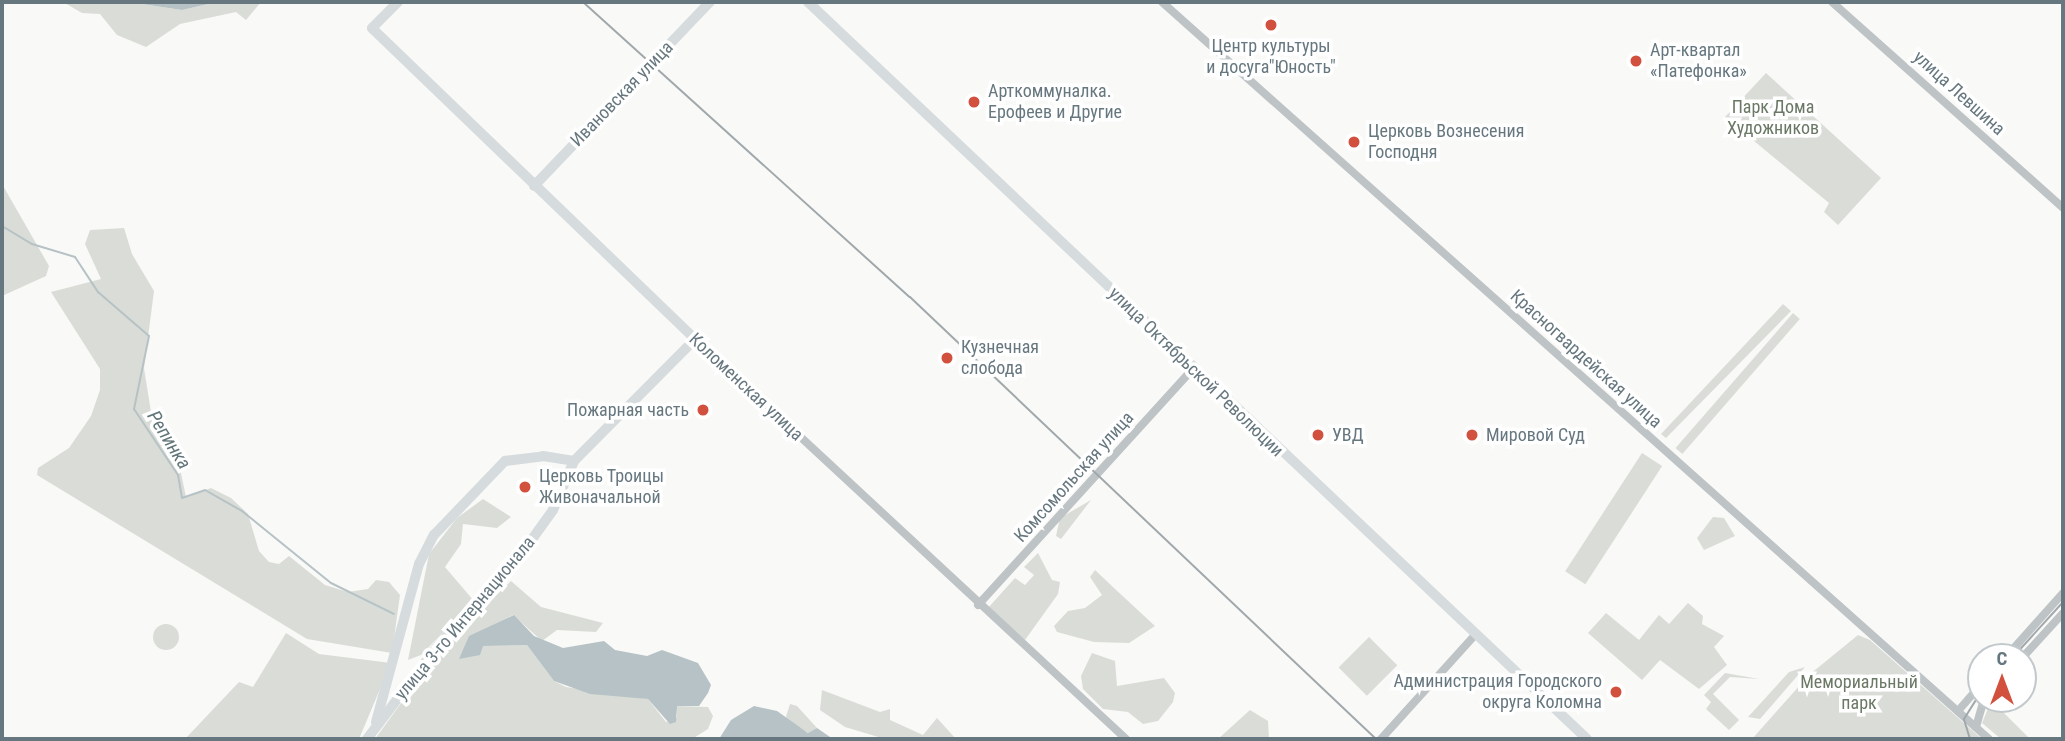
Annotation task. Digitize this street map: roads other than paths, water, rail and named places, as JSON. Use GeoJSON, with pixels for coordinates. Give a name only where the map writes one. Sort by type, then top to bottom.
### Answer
{"type":"FeatureCollection","features":[{"type":"Feature","properties":{"kind":"main road","name":"Коломенская улица"},"geometry":{"type":"LineString","coordinates":[[398,2],[372,28],[695,339]]}},
{"type":"Feature","properties":{"kind":"main road","name":"Ивановская улица"},"geometry":{"type":"LineString","coordinates":[[534,186],[710,2]]}},
{"type":"Feature","properties":{"kind":"main road","name":"улица Октябрьской Революции"},"geometry":{"type":"LineString","coordinates":[[808,2],[1587,739]]}},
{"type":"Feature","properties":{"kind":"main road","name":"улица 3-го Интернационала"},"geometry":{"type":"LineString","coordinates":[[369,736],[436,648],[525,549],[552,510],[574,461],[695,339]]}},
{"type":"Feature","properties":{"kind":"main road","name":"улица 3-го Интернационала"},"geometry":{"type":"LineString","coordinates":[[369,736],[419,564],[434,535],[505,461],[543,456],[574,461]]}},
{"type":"Feature","properties":{"kind":"street","name":"Красногвардейская улица"},"geometry":{"type":"LineString","coordinates":[[1163,2],[1989,739]]}},
{"type":"Feature","properties":{"kind":"street","name":"улица Левшина"},"geometry":{"type":"LineString","coordinates":[[1832,2],[2063,208]]}},
{"type":"Feature","properties":{"kind":"street","name":"Коломенская улица"},"geometry":{"type":"LineString","coordinates":[[695,339],[978,605],[1126,739]]}},
{"type":"Feature","properties":{"kind":"street","name":"Комсомольская улица"},"geometry":{"type":"LineString","coordinates":[[978,605],[1193,369]]}},
{"type":"Feature","properties":{"kind":"street"},"geometry":{"type":"LineString","coordinates":[[2018,643],[2063,593]]}},
{"type":"Feature","properties":{"kind":"street"},"geometry":{"type":"LineString","coordinates":[[2036,643],[2063,613]]}},
{"type":"Feature","properties":{"kind":"street"},"geometry":{"type":"LineString","coordinates":[[1381,739],[1475,635]]}},
{"type":"Feature","properties":{"kind":"street"},"geometry":{"type":"LineString","coordinates":[[1958,711],[1967,701]]}},
{"type":"Feature","properties":{"kind":"street"},"geometry":{"type":"LineString","coordinates":[[1976,727],[1980,713]]}},
{"type":"Feature","properties":{"kind":"waterway","name":"Репинка"},"geometry":{"type":"LineString","coordinates":[[2,226],[32,244],[75,257],[98,292],[149,336],[134,409],[178,475],[182,498],[205,490],[242,511],[331,583],[394,614]]}},
{"type":"Feature","properties":{"kind":"tram line"},"geometry":{"type":"LineString","coordinates":[[583,2],[910,297],[1376,739]]}},
{"type":"Feature","properties":{"kind":"tram line"},"geometry":{"type":"LineString","coordinates":[[2026,643],[2063,602]]}},
{"type":"Feature","properties":{"kind":"tram line"},"geometry":{"type":"LineString","coordinates":[[1968,713],[1964,719],[1970,739]]}},
{"type":"Feature","properties":{"kind":"place","name":"Центр культуры и досуга\"Юность\""},"geometry":{"type":"Point","coordinates":[1271,25]}},
{"type":"Feature","properties":{"kind":"place","name":"Арт-квартал «Патефонка»"},"geometry":{"type":"Point","coordinates":[1636,61]}},
{"type":"Feature","properties":{"kind":"place","name":"Арткоммуналка. Ерофеев и Другие"},"geometry":{"type":"Point","coordinates":[974,102]}},
{"type":"Feature","properties":{"kind":"place","name":"Церковь Вознесения Господня"},"geometry":{"type":"Point","coordinates":[1354,142]}},
{"type":"Feature","properties":{"kind":"place","name":"Кузнечная слобода"},"geometry":{"type":"Point","coordinates":[947,358]}},
{"type":"Feature","properties":{"kind":"place","name":"Пожарная часть"},"geometry":{"type":"Point","coordinates":[703,410]}},
{"type":"Feature","properties":{"kind":"place","name":"УВД"},"geometry":{"type":"Point","coordinates":[1318,435]}},
{"type":"Feature","properties":{"kind":"place","name":"Мировой Суд"},"geometry":{"type":"Point","coordinates":[1472,435]}},
{"type":"Feature","properties":{"kind":"place","name":"Церковь Троицы Живоначальной"},"geometry":{"type":"Point","coordinates":[525,487]}},
{"type":"Feature","properties":{"kind":"place","name":"Администрация Городского округа Коломна"},"geometry":{"type":"Point","coordinates":[1616,692]}},
{"type":"Feature","properties":{"kind":"park label","name":"Парк Дома Художников"},"geometry":{"type":"Point","coordinates":[1773,118]}},
{"type":"Feature","properties":{"kind":"park label","name":"Мемориальный парк"},"geometry":{"type":"Point","coordinates":[1859,693]}}]}
